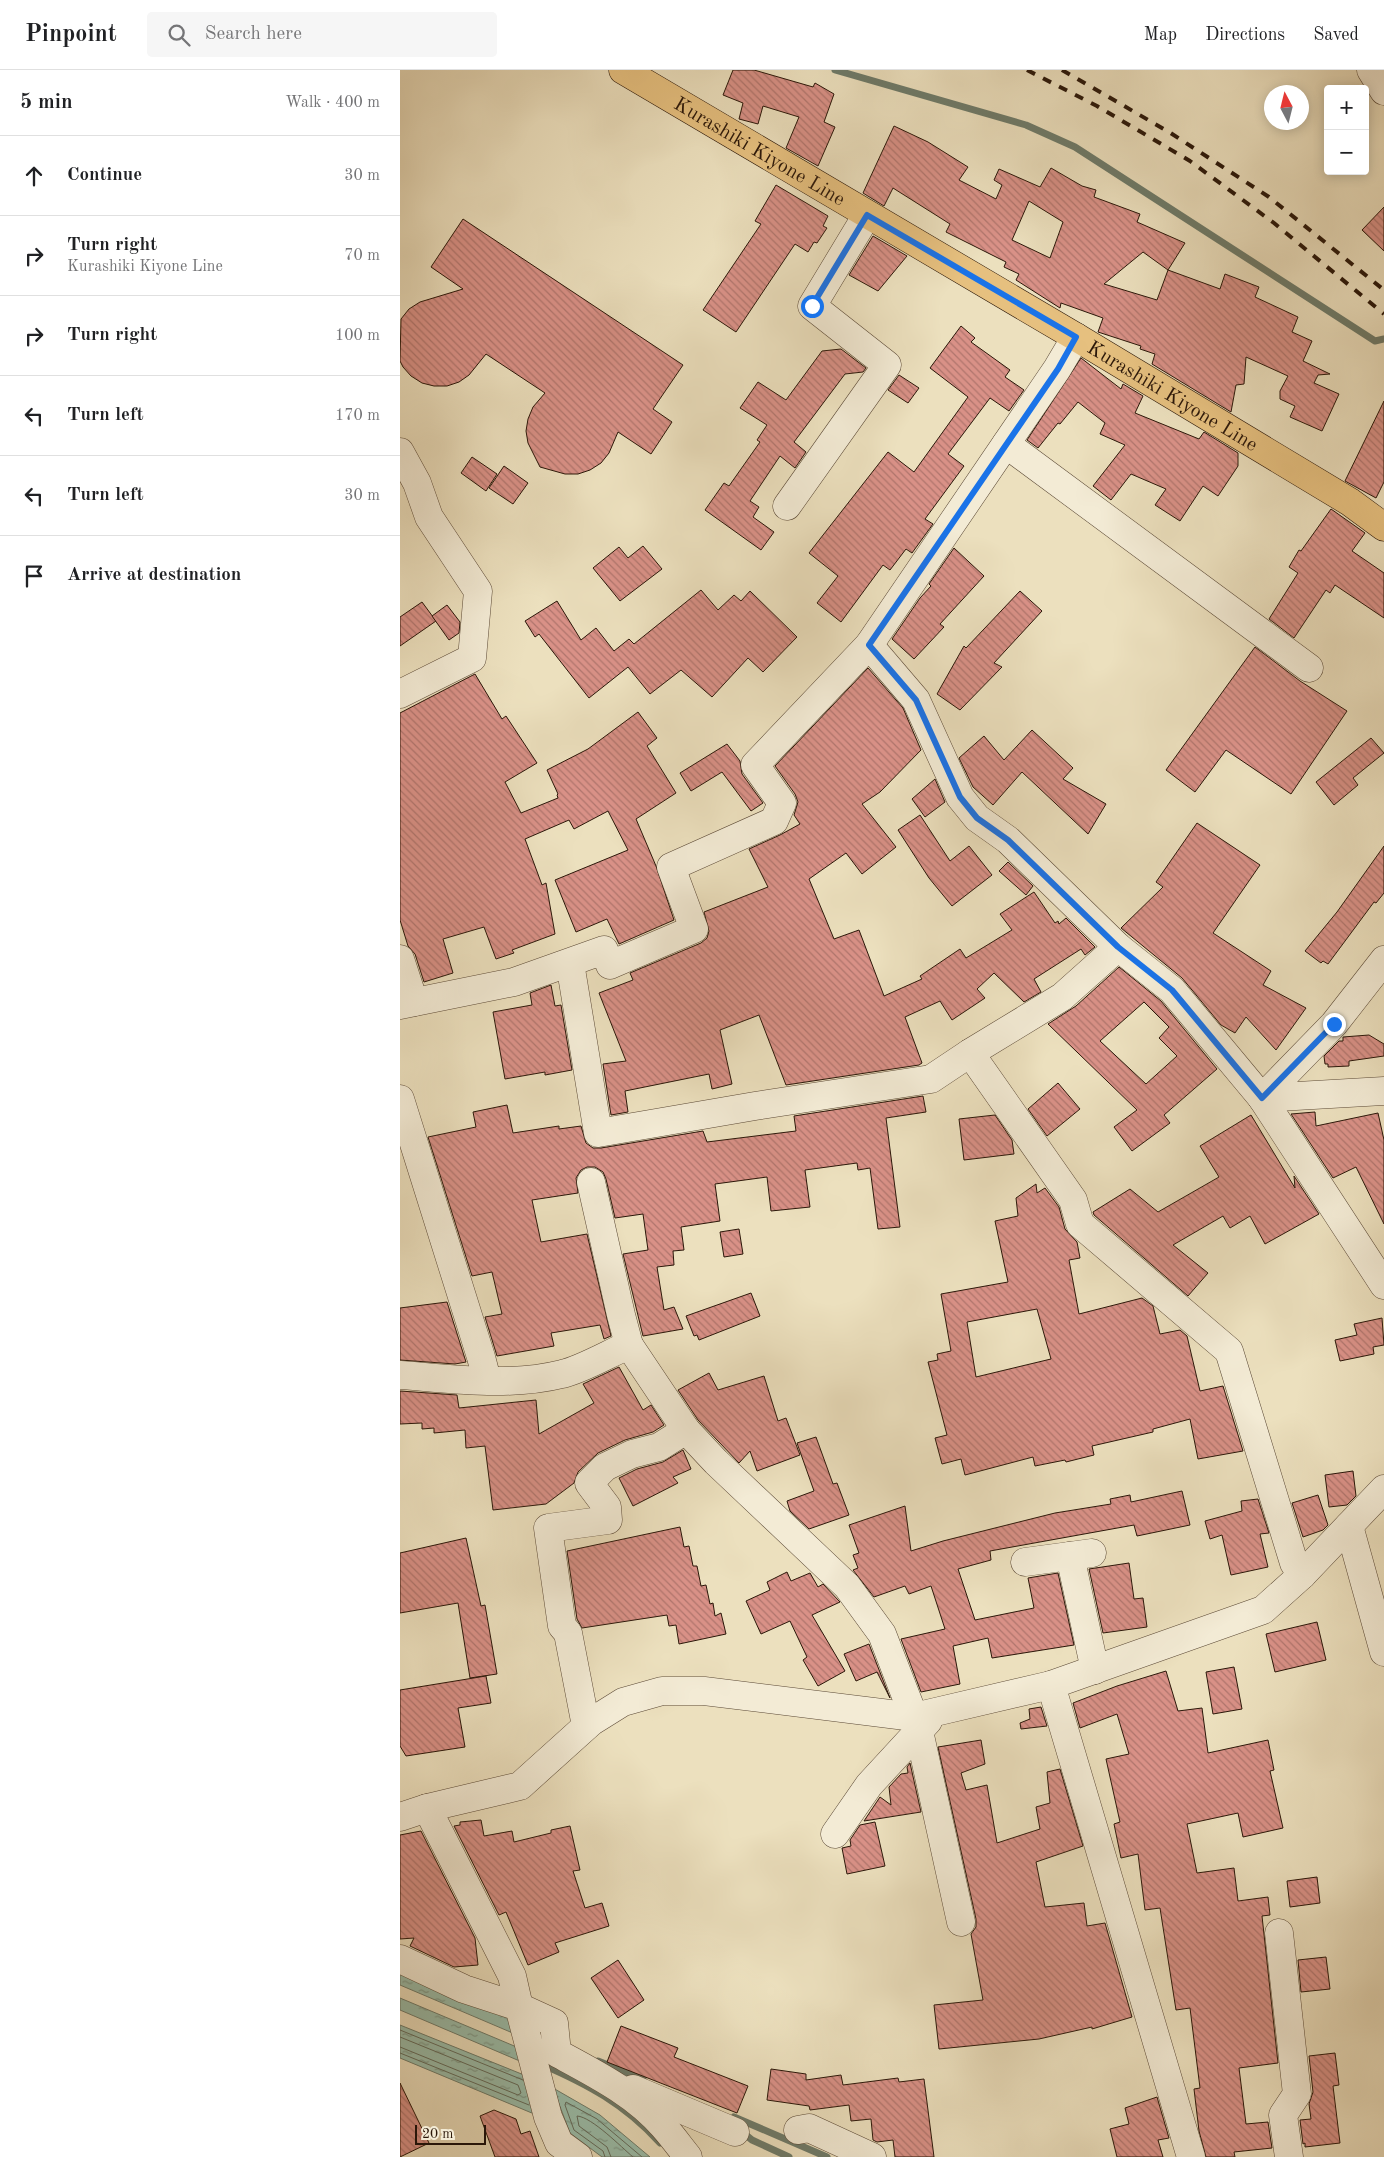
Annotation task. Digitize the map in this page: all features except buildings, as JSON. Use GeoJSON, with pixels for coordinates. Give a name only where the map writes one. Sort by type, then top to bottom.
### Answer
{"type":"FeatureCollection","features":[{"type":"Feature","properties":{"kind":"main road","name":"Kurashiki Kiyone Line"},"geometry":{"type":"LineString","coordinates":[[624,70],[1076,337],[1350,502],[1384,527]]}},
{"type":"Feature","properties":{"kind":"street"},"geometry":{"type":"LineString","coordinates":[[1371,70],[1384,91]]}},
{"type":"Feature","properties":{"kind":"street"},"geometry":{"type":"LineString","coordinates":[[787,506],[887,365],[812,306],[867,215]]}},
{"type":"Feature","properties":{"kind":"street"},"geometry":{"type":"LineString","coordinates":[[400,959],[407,1004],[514,982],[604,950],[610,966],[694,929],[671,867],[774,821],[782,803],[755,764],[869,645],[1058,369],[1076,337]]}},
{"type":"Feature","properties":{"kind":"street"},"geometry":{"type":"LineString","coordinates":[[1006,444],[1309,668]]}},
{"type":"Feature","properties":{"kind":"street"},"geometry":{"type":"LineString","coordinates":[[400,452],[417,483],[429,517],[478,591],[472,658],[400,694]]}},
{"type":"Feature","properties":{"kind":"street"},"geometry":{"type":"LineString","coordinates":[[869,645],[916,700],[960,797],[977,818],[1008,840],[1118,947],[1172,990],[1262,1098],[1384,1285]]}},
{"type":"Feature","properties":{"kind":"street"},"geometry":{"type":"LineString","coordinates":[[570,963],[598,1134],[755,1106],[932,1080],[970,1053],[1062,998],[1118,947]]}},
{"type":"Feature","properties":{"kind":"street"},"geometry":{"type":"LineString","coordinates":[[1262,1098],[1334,1024],[1384,960]]}},
{"type":"Feature","properties":{"kind":"street"},"geometry":{"type":"LineString","coordinates":[[970,1053],[1073,1200],[1080,1224],[1229,1351],[1294,1563],[1302,1575]]}},
{"type":"Feature","properties":{"kind":"street"},"geometry":{"type":"LineString","coordinates":[[1262,1098],[1384,1091]]}},
{"type":"Feature","properties":{"kind":"street"},"geometry":{"type":"LineString","coordinates":[[400,1099],[404,1131],[481,1357],[487,1380]]}},
{"type":"Feature","properties":{"kind":"street"},"geometry":{"type":"LineString","coordinates":[[591,1182],[629,1345],[686,1430],[716,1462],[847,1586],[882,1634],[923,1720],[961,1922]]}},
{"type":"Feature","properties":{"kind":"street"},"geometry":{"type":"LineString","coordinates":[[400,1376],[487,1380],[522,1379],[563,1374],[629,1345]]}},
{"type":"Feature","properties":{"kind":"street"},"geometry":{"type":"LineString","coordinates":[[586,1726],[568,1634],[562,1626],[548,1528],[608,1520],[607,1507],[589,1483],[605,1467],[632,1454],[659,1447],[686,1430]]}},
{"type":"Feature","properties":{"kind":"street"},"geometry":{"type":"LineString","coordinates":[[400,1817],[427,1808],[520,1786],[586,1726],[624,1702],[662,1692],[704,1691],[923,1720],[1051,1685],[1263,1610],[1302,1575],[1384,1489]]}},
{"type":"Feature","properties":{"kind":"street"},"geometry":{"type":"LineString","coordinates":[[1349,1526],[1384,1652]]}},
{"type":"Feature","properties":{"kind":"street"},"geometry":{"type":"LineString","coordinates":[[1025,1562],[1081,1555],[1095,1670]]}},
{"type":"Feature","properties":{"kind":"street"},"geometry":{"type":"LineString","coordinates":[[1051,1685],[1191,2157]]}},
{"type":"Feature","properties":{"kind":"street"},"geometry":{"type":"LineString","coordinates":[[836,1834],[869,1784],[923,1720]]}},
{"type":"Feature","properties":{"kind":"street"},"geometry":{"type":"LineString","coordinates":[[427,1808],[512,1976],[548,2117],[559,2143],[578,2157]]}},
{"type":"Feature","properties":{"kind":"street"},"geometry":{"type":"LineString","coordinates":[[1279,1933],[1298,2094],[1283,2115],[1289,2157]]}},
{"type":"Feature","properties":{"kind":"street"},"geometry":{"type":"LineString","coordinates":[[400,1959],[520,2013],[554,2023],[557,2053],[588,2069],[734,2132]]}},
{"type":"Feature","properties":{"kind":"street"},"geometry":{"type":"LineString","coordinates":[[588,2069],[634,2099],[663,2126],[688,2157]]}},
{"type":"Feature","properties":{"kind":"street"},"geometry":{"type":"LineString","coordinates":[[798,2130],[810,2128],[872,2157]]}},
{"type":"Feature","properties":{"kind":"water"},"geometry":{"type":"Polygon","coordinates":[[[400,1972],[511,2018],[515,2034],[400,1985],[400,1972]]]}},
{"type":"Feature","properties":{"kind":"water"},"geometry":{"type":"Polygon","coordinates":[[[400,1998],[519,2048],[522,2062],[400,2010],[400,1998]]]}},
{"type":"Feature","properties":{"kind":"water"},"geometry":{"type":"Polygon","coordinates":[[[400,2025],[529,2077],[539,2116],[400,2058],[400,2025]]]}},
{"type":"Feature","properties":{"kind":"water"},"geometry":{"type":"Polygon","coordinates":[[[553,2088],[600,2115],[650,2157],[602,2157],[570,2133],[553,2088]]]}},
{"type":"Feature","properties":{"kind":"waterway"},"geometry":{"type":"LineString","coordinates":[[835,70],[1026,125],[1075,147],[1375,341],[1384,339]]}},
{"type":"Feature","properties":{"kind":"waterway"},"geometry":{"type":"LineString","coordinates":[[598,2061],[643,2079]]}},
{"type":"Feature","properties":{"kind":"waterway"},"geometry":{"type":"LineString","coordinates":[[541,2064],[605,2096],[633,2117],[660,2143]]}},
{"type":"Feature","properties":{"kind":"waterway"},"geometry":{"type":"LineString","coordinates":[[734,2117],[827,2157]]}},
{"type":"Feature","properties":{"kind":"waterway"},"geometry":{"type":"LineString","coordinates":[[741,2131],[752,2140],[789,2157]]}},
{"type":"Feature","properties":{"kind":"railway"},"geometry":{"type":"LineString","coordinates":[[1027,70],[1097,106],[1190,161],[1274,223],[1384,314]]}},
{"type":"Feature","properties":{"kind":"railway"},"geometry":{"type":"LineString","coordinates":[[1062,70],[1169,132],[1269,197],[1384,290]]}},
{"type":"Feature","properties":{"kind":"route"},"geometry":{"type":"LineString","coordinates":[[812,306],[867,215],[1076,337],[1058,369],[869,645],[916,700],[960,797],[977,818],[1008,840],[1118,947],[1172,990],[1262,1098],[1334,1024]]}}]}
